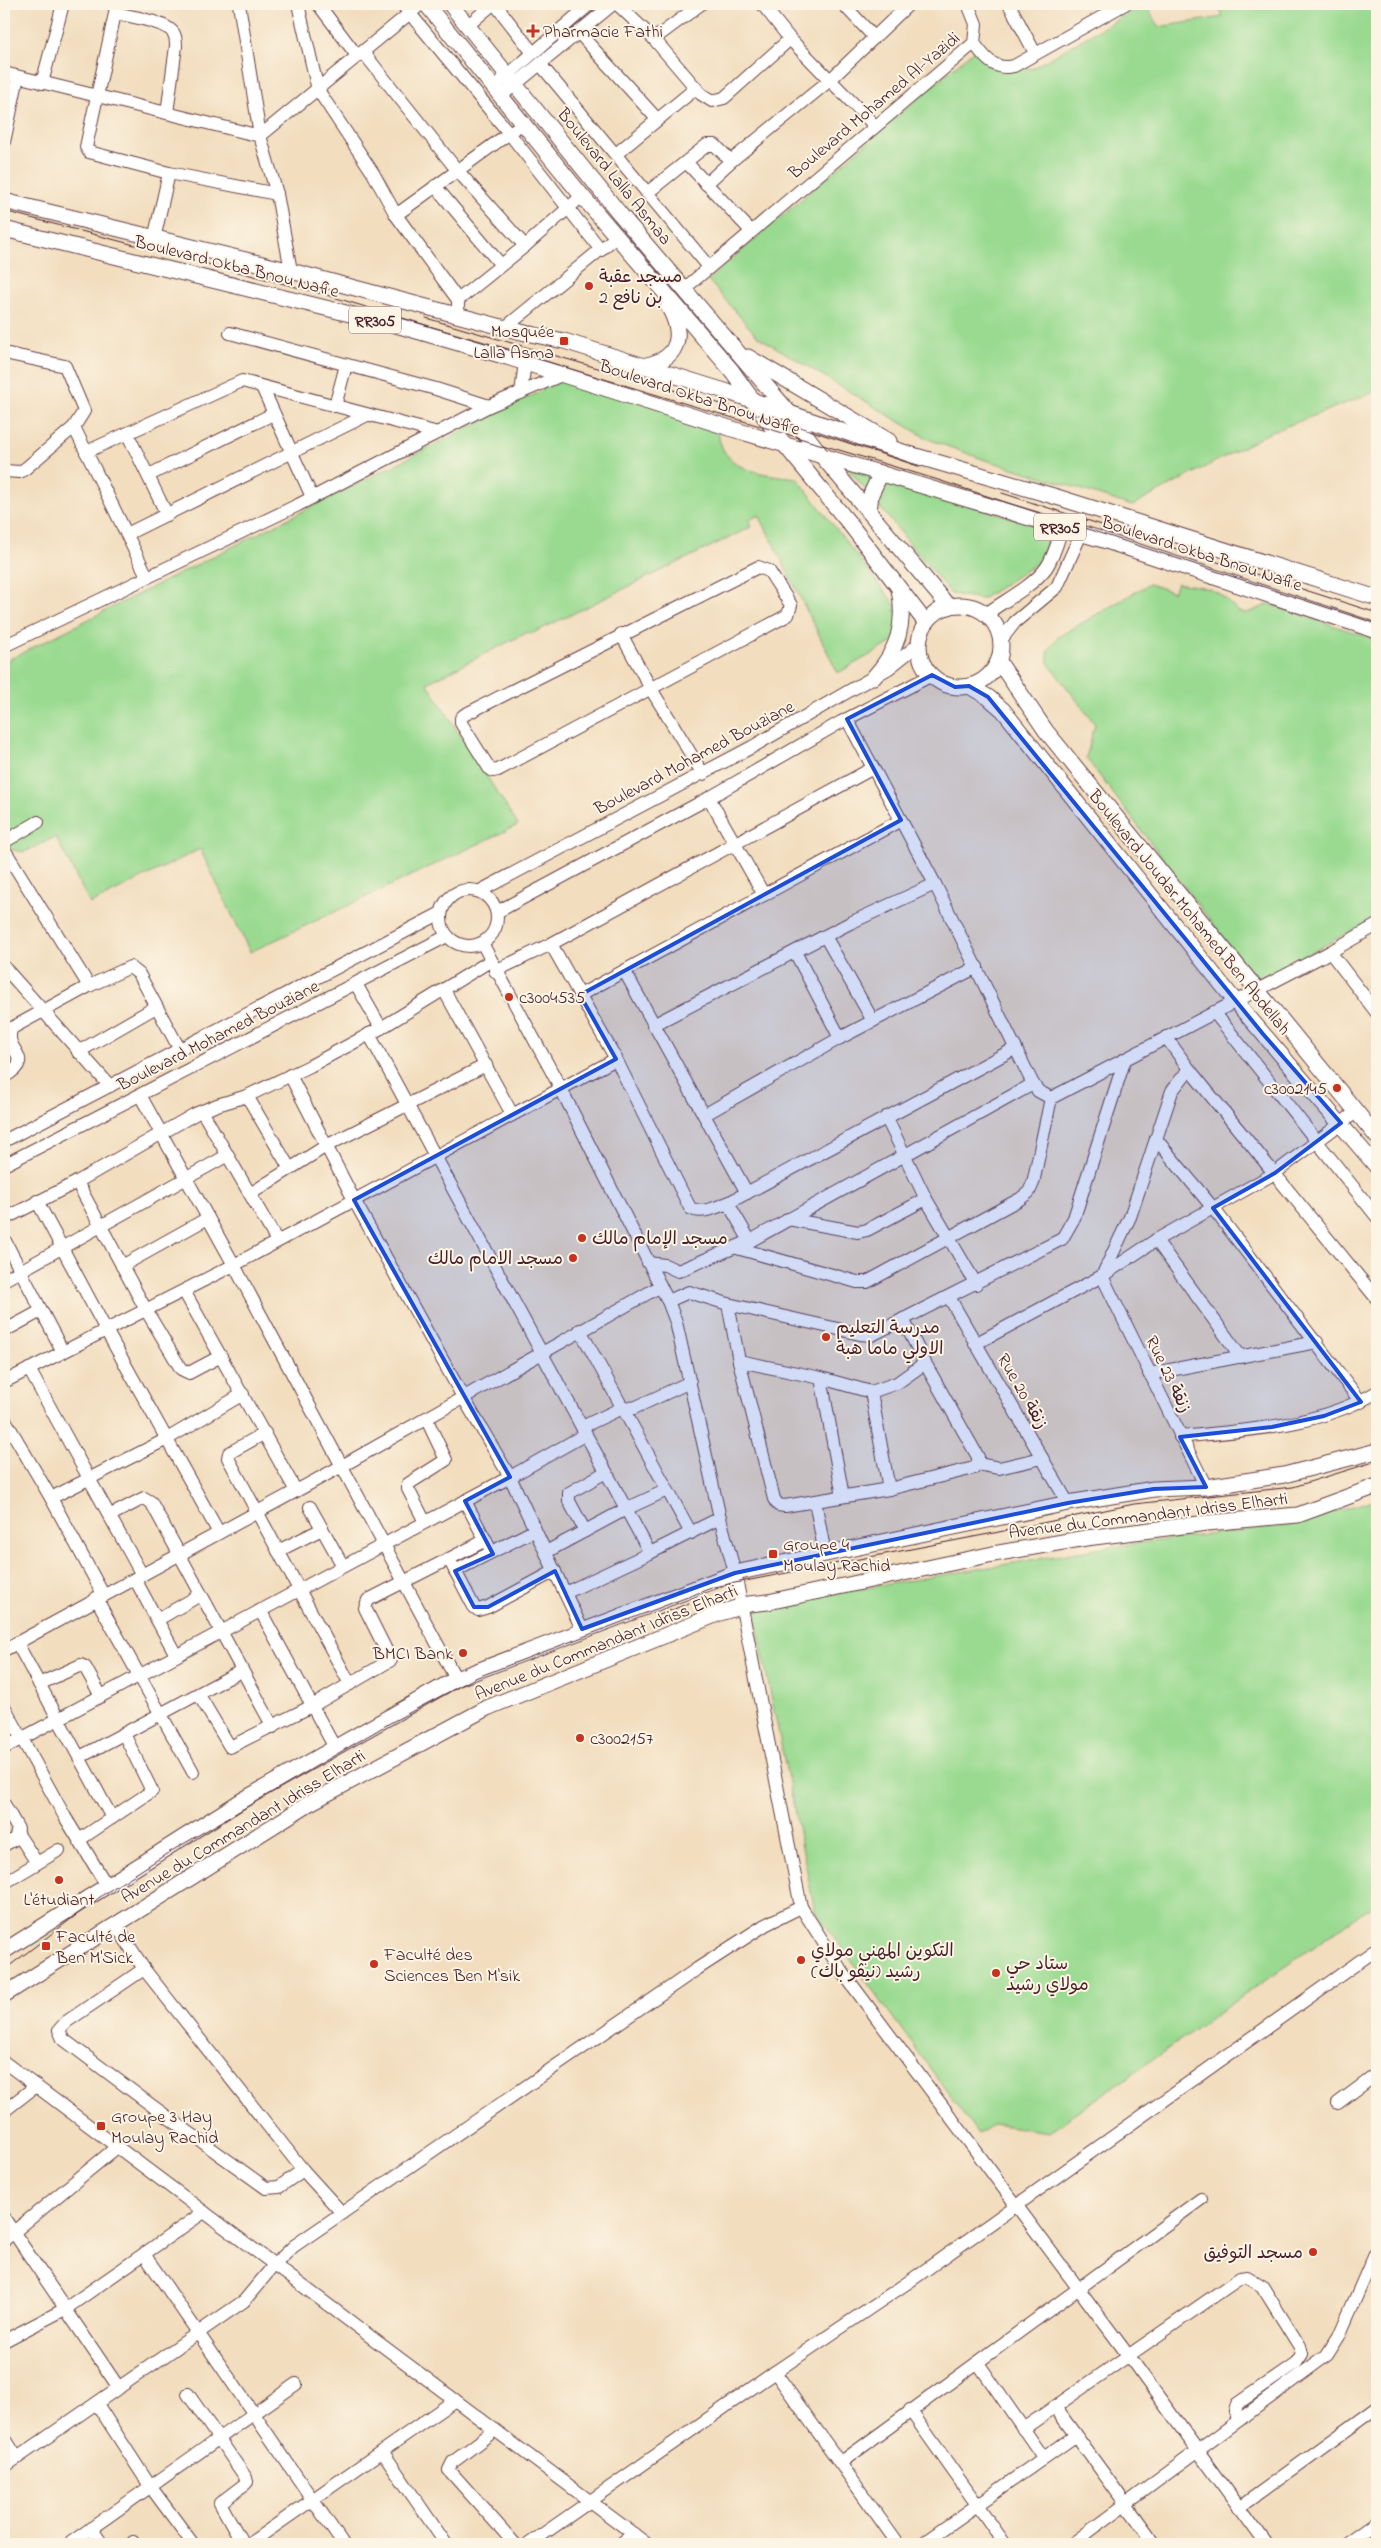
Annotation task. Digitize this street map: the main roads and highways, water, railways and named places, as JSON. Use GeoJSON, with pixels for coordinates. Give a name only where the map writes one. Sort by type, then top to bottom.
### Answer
{"type":"FeatureCollection","features":[{"type":"Feature","properties":{"kind":"main road","name":"Boulevard Lalla Asmaa"},"geometry":{"type":"LineString","coordinates":[[426,4],[582,196],[755,402]]}},
{"type":"Feature","properties":{"kind":"main road","name":"Boulevard Lalla Asmaa"},"geometry":{"type":"LineString","coordinates":[[450,4],[595,184],[792,416]]}},
{"type":"Feature","properties":{"kind":"main road","name":"Boulevard Okba Bnou Nafie"},"geometry":{"type":"LineString","coordinates":[[4,201],[291,271],[458,316],[564,341],[909,454],[1060,498],[1188,540],[1377,598]]}},
{"type":"Feature","properties":{"kind":"main road","name":"Boulevard Okba Bnou Nafie"},"geometry":{"type":"LineString","coordinates":[[4,229],[403,327],[525,362],[784,444],[1062,528],[1377,631]]}},
{"type":"Feature","properties":{"kind":"main road"},"geometry":{"type":"LineString","coordinates":[[640,366],[655,364],[662,360],[669,355],[677,341],[678,325],[662,291]]}},
{"type":"Feature","properties":{"kind":"main road"},"geometry":{"type":"LineString","coordinates":[[735,350],[909,454]]}},
{"type":"Feature","properties":{"kind":"main road"},"geometry":{"type":"LineString","coordinates":[[755,402],[784,444],[926,623]]}},
{"type":"Feature","properties":{"kind":"main road"},"geometry":{"type":"LineString","coordinates":[[792,416],[821,455],[949,606]]}},
{"type":"Feature","properties":{"kind":"main road"},"geometry":{"type":"LineString","coordinates":[[869,512],[871,494],[881,473]]}},
{"type":"Feature","properties":{"kind":"main road"},"geometry":{"type":"LineString","coordinates":[[874,677],[887,662],[896,644],[902,625],[902,605],[898,586]]}},
{"type":"Feature","properties":{"kind":"main road"},"geometry":{"type":"LineString","coordinates":[[949,606],[972,607],[986,614],[998,629],[1001,640],[998,662],[987,677],[970,686],[955,687],[941,682],[932,675],[924,664],[919,644],[926,623],[936,613],[949,606]]}},
{"type":"Feature","properties":{"kind":"main road","name":"Boulevard Joudar Mohamed Ben Abdellah"},"geometry":{"type":"LineString","coordinates":[[998,662],[1046,731],[1377,1137]]}},
{"type":"Feature","properties":{"kind":"main road","name":"Boulevard Joudar Mohamed Ben Abdellah"},"geometry":{"type":"LineString","coordinates":[[970,686],[988,696],[1003,710],[1235,1001],[1341,1122],[1377,1167]]}},
{"type":"Feature","properties":{"kind":"main road","name":"Avenue du Commandant Idriss Elharti"},"geometry":{"type":"LineString","coordinates":[[4,1951],[241,1801],[456,1679],[582,1629],[735,1573],[1068,1503],[1154,1489],[1206,1487],[1284,1475],[1377,1451]]}},
{"type":"Feature","properties":{"kind":"main road","name":"Avenue du Commandant Idriss Elharti"},"geometry":{"type":"LineString","coordinates":[[4,1995],[308,1804],[487,1708],[740,1607],[993,1554],[1077,1540],[1207,1522],[1298,1514],[1377,1486]]}},
{"type":"Feature","properties":{"kind":"tram line"},"geometry":{"type":"LineString","coordinates":[[4,211],[323,294],[935,479],[1377,624]]}},
{"type":"Feature","properties":{"kind":"tram line"},"geometry":{"type":"LineString","coordinates":[[426,318],[800,427],[921,467]]}},
{"type":"Feature","properties":{"kind":"tram line"},"geometry":{"type":"LineString","coordinates":[[1002,493],[1377,613]]}},
{"type":"Feature","properties":{"kind":"tram line"},"geometry":{"type":"LineString","coordinates":[[4,1970],[104,1894],[168,1853],[390,1723],[475,1678],[714,1587],[1134,1504],[1293,1487],[1377,1461]]}},
{"type":"Feature","properties":{"kind":"tram line"},"geometry":{"type":"LineString","coordinates":[[811,1575],[875,1562]]}},
{"type":"Feature","properties":{"kind":"tram line"},"geometry":{"type":"LineString","coordinates":[[657,1616],[689,1603]]}},
{"type":"Feature","properties":{"kind":"place","name":"Pharmacie Fathi"},"geometry":{"type":"Point","coordinates":[533,31]}},
{"type":"Feature","properties":{"kind":"place","name":"مسجد عقبة بن نافع 2"},"geometry":{"type":"Point","coordinates":[589,286]}},
{"type":"Feature","properties":{"kind":"place","name":"Mosquée Lalla Asma"},"geometry":{"type":"Point","coordinates":[564,341]}},
{"type":"Feature","properties":{"kind":"place","name":"c3004535"},"geometry":{"type":"Point","coordinates":[509,997]}},
{"type":"Feature","properties":{"kind":"place","name":"c3002145"},"geometry":{"type":"Point","coordinates":[1337,1088]}},
{"type":"Feature","properties":{"kind":"place","name":"مسجد الإمام مالك"},"geometry":{"type":"Point","coordinates":[582,1238]}},
{"type":"Feature","properties":{"kind":"place","name":"مسجد الامام مالك"},"geometry":{"type":"Point","coordinates":[573,1258]}},
{"type":"Feature","properties":{"kind":"place","name":"مدرسة التعليم الاولي ماما هبة"},"geometry":{"type":"Point","coordinates":[826,1337]}},
{"type":"Feature","properties":{"kind":"place","name":"Groupe 4 Moulay Rachid"},"geometry":{"type":"Point","coordinates":[773,1554]}},
{"type":"Feature","properties":{"kind":"place","name":"BMCI Bank"},"geometry":{"type":"Point","coordinates":[463,1653]}},
{"type":"Feature","properties":{"kind":"place","name":"c3002157"},"geometry":{"type":"Point","coordinates":[580,1738]}},
{"type":"Feature","properties":{"kind":"place","name":"L'étudiant"},"geometry":{"type":"Point","coordinates":[59,1880]}},
{"type":"Feature","properties":{"kind":"place","name":"Faculté de Ben M'Sick"},"geometry":{"type":"Point","coordinates":[46,1946]}},
{"type":"Feature","properties":{"kind":"place","name":"التكوين المهني مولاي رشيد (نيڤو باك)"},"geometry":{"type":"Point","coordinates":[801,1960]}},
{"type":"Feature","properties":{"kind":"place","name":"Faculté des Sciences Ben M'sik"},"geometry":{"type":"Point","coordinates":[374,1964]}},
{"type":"Feature","properties":{"kind":"place","name":"ستاد حي مولاي رشيد"},"geometry":{"type":"Point","coordinates":[996,1973]}},
{"type":"Feature","properties":{"kind":"place","name":"Groupe 3 Hay Moulay Rachid"},"geometry":{"type":"Point","coordinates":[101,2126]}},
{"type":"Feature","properties":{"kind":"place","name":"مسجد التوفيق"},"geometry":{"type":"Point","coordinates":[1313,2252]}}]}
